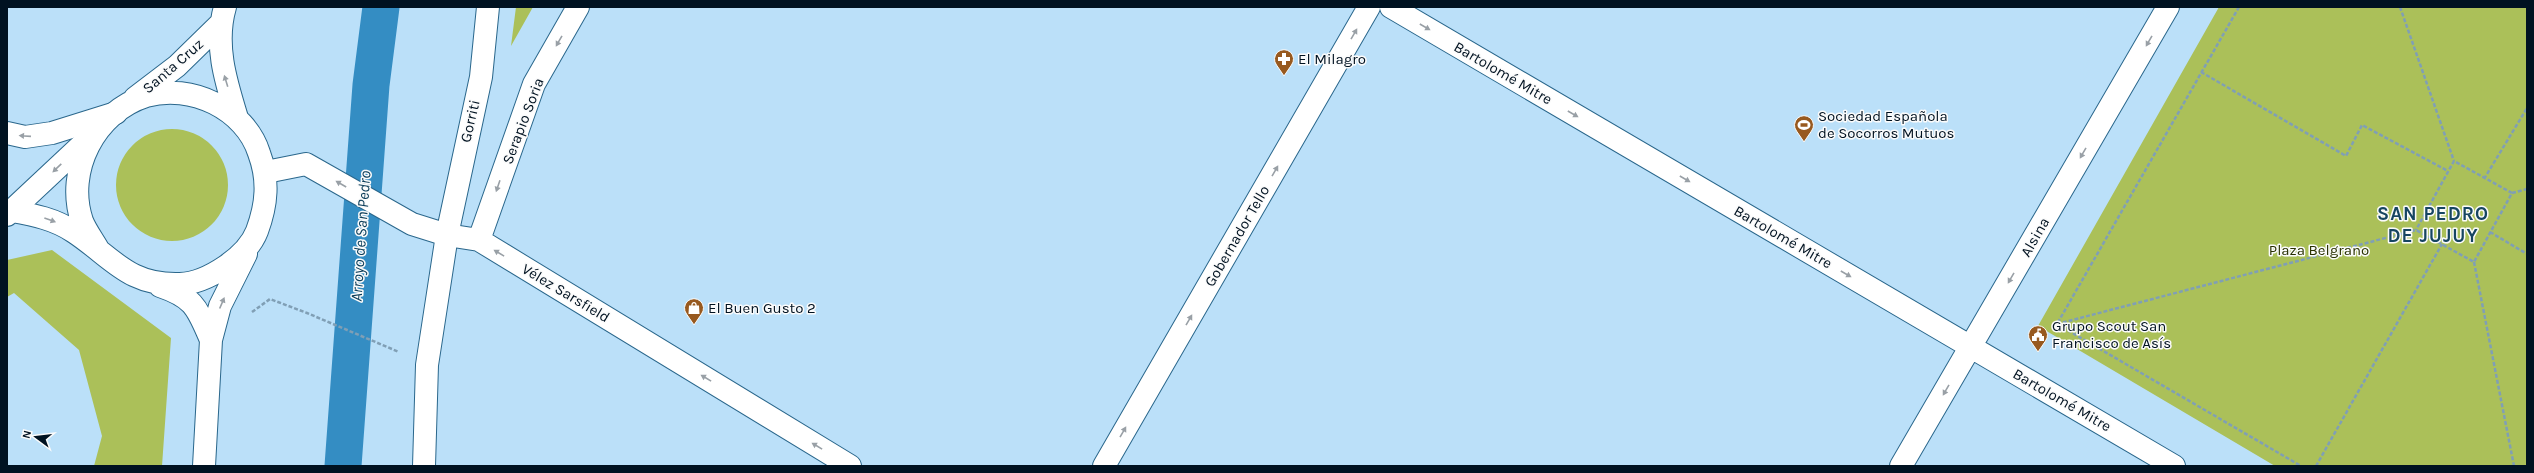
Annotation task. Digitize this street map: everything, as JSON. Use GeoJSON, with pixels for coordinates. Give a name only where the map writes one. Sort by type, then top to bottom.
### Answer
{"type":"FeatureCollection","features":[{"type":"Feature","properties":{"kind":"street","name":"Gorriti"},"geometry":{"type":"LineString","coordinates":[[424,466],[427,365],[447,235],[481,77],[488,7]]}},
{"type":"Feature","properties":{"kind":"street","name":"Serapio Soria"},"geometry":{"type":"LineString","coordinates":[[479,240],[534,84],[578,7]]}},
{"type":"Feature","properties":{"kind":"street","name":"Gobernador Tello"},"geometry":{"type":"LineString","coordinates":[[1104,466],[1370,7]]}},
{"type":"Feature","properties":{"kind":"street","name":"Bartolomé Mitre"},"geometry":{"type":"LineString","coordinates":[[1391,7],[2174,466]]}},
{"type":"Feature","properties":{"kind":"street","name":"Alsina"},"geometry":{"type":"LineString","coordinates":[[1901,466],[2168,7]]}},
{"type":"Feature","properties":{"kind":"street","name":"Santa Cruz"},"geometry":{"type":"LineString","coordinates":[[120,110],[177,66],[222,15]]}},
{"type":"Feature","properties":{"kind":"street","name":"Santa Cruz"},"geometry":{"type":"LineString","coordinates":[[222,15],[223,71],[237,118]]}},
{"type":"Feature","properties":{"kind":"street"},"geometry":{"type":"LineString","coordinates":[[7,133],[26,137],[52,133],[120,110],[147,96],[179,93],[210,100],[237,118],[256,142],[266,172],[266,204],[256,233],[220,306],[211,340],[204,466]]}},
{"type":"Feature","properties":{"kind":"street"},"geometry":{"type":"LineString","coordinates":[[9,212],[120,110]]}},
{"type":"Feature","properties":{"kind":"street"},"geometry":{"type":"LineString","coordinates":[[96,132],[81,159],[77,191],[82,222],[98,249]]}},
{"type":"Feature","properties":{"kind":"street","name":"Vélez Sarsfield"},"geometry":{"type":"LineString","coordinates":[[266,172],[306,164],[412,224],[447,235],[479,240],[850,466]]}},
{"type":"Feature","properties":{"kind":"street"},"geometry":{"type":"LineString","coordinates":[[9,212],[54,221],[98,249],[121,270],[182,294],[195,305],[211,340]]}},
{"type":"Feature","properties":{"kind":"street"},"geometry":{"type":"LineString","coordinates":[[150,282],[181,284],[211,276],[237,258],[256,233]]}},
{"type":"Feature","properties":{"kind":"path"},"geometry":{"type":"LineString","coordinates":[[2057,324],[2239,7]]}},
{"type":"Feature","properties":{"kind":"path"},"geometry":{"type":"LineString","coordinates":[[2400,7],[2454,160],[2484,179],[2512,193],[2527,189]]}},
{"type":"Feature","properties":{"kind":"path"},"geometry":{"type":"LineString","coordinates":[[2201,72],[2346,156],[2362,125],[2448,171]]}},
{"type":"Feature","properties":{"kind":"path"},"geometry":{"type":"LineString","coordinates":[[2484,179],[2527,108]]}},
{"type":"Feature","properties":{"kind":"path"},"geometry":{"type":"LineString","coordinates":[[2416,230],[2454,160]]}},
{"type":"Feature","properties":{"kind":"path"},"geometry":{"type":"LineString","coordinates":[[2512,193],[2474,262],[2514,466]]}},
{"type":"Feature","properties":{"kind":"path"},"geometry":{"type":"LineString","coordinates":[[2057,324],[2416,230],[2474,262]]}},
{"type":"Feature","properties":{"kind":"path"},"geometry":{"type":"LineString","coordinates":[[2490,232],[2527,254]]}},
{"type":"Feature","properties":{"kind":"path"},"geometry":{"type":"LineString","coordinates":[[2316,466],[2442,244]]}},
{"type":"Feature","properties":{"kind":"path"},"geometry":{"type":"LineString","coordinates":[[250,313],[270,299],[307,313],[404,355]]}},
{"type":"Feature","properties":{"kind":"path"},"geometry":{"type":"LineString","coordinates":[[2057,324],[2301,466]]}},
{"type":"Feature","properties":{"kind":"green space"},"geometry":{"type":"Polygon","coordinates":[[[516,7],[533,7],[511,46],[516,7]]]}},
{"type":"Feature","properties":{"kind":"green space","name":"Plaza Belgrano"},"geometry":{"type":"Polygon","coordinates":[[[2219,7],[2527,7],[2527,466],[2275,466],[2038,326],[2219,7]]]}},
{"type":"Feature","properties":{"kind":"green space"},"geometry":{"type":"Polygon","coordinates":[[[172,129],[193,133],[212,145],[224,164],[228,185],[224,206],[212,225],[193,237],[172,241],[151,237],[132,225],[120,206],[116,185],[120,164],[132,145],[151,133],[172,129]]]}},
{"type":"Feature","properties":{"kind":"green space"},"geometry":{"type":"Polygon","coordinates":[[[52,250],[171,338],[162,466],[94,466],[102,436],[79,350],[14,293],[7,297],[7,260],[52,250]]]}},
{"type":"Feature","properties":{"kind":"waterway","name":"Arroyo de San Pedro"},"geometry":{"type":"LineString","coordinates":[[343,466],[371,85],[381,7]]}},
{"type":"Feature","properties":{"kind":"place","name":"El Milagro"},"geometry":{"type":"Point","coordinates":[1284,76]}},
{"type":"Feature","properties":{"kind":"place","name":"Sociedad Española de Socorros Mutuos"},"geometry":{"type":"Point","coordinates":[1804,142]}},
{"type":"Feature","properties":{"kind":"place","name":"El Buen Gusto 2"},"geometry":{"type":"Point","coordinates":[694,325]}},
{"type":"Feature","properties":{"kind":"place","name":"Grupo Scout San Francisco de Asís"},"geometry":{"type":"Point","coordinates":[2038,352]}},
{"type":"Feature","properties":{"kind":"district","name":"SAN PEDRO DE JUJUY"},"geometry":{"type":"Point","coordinates":[2433,224]}}]}
